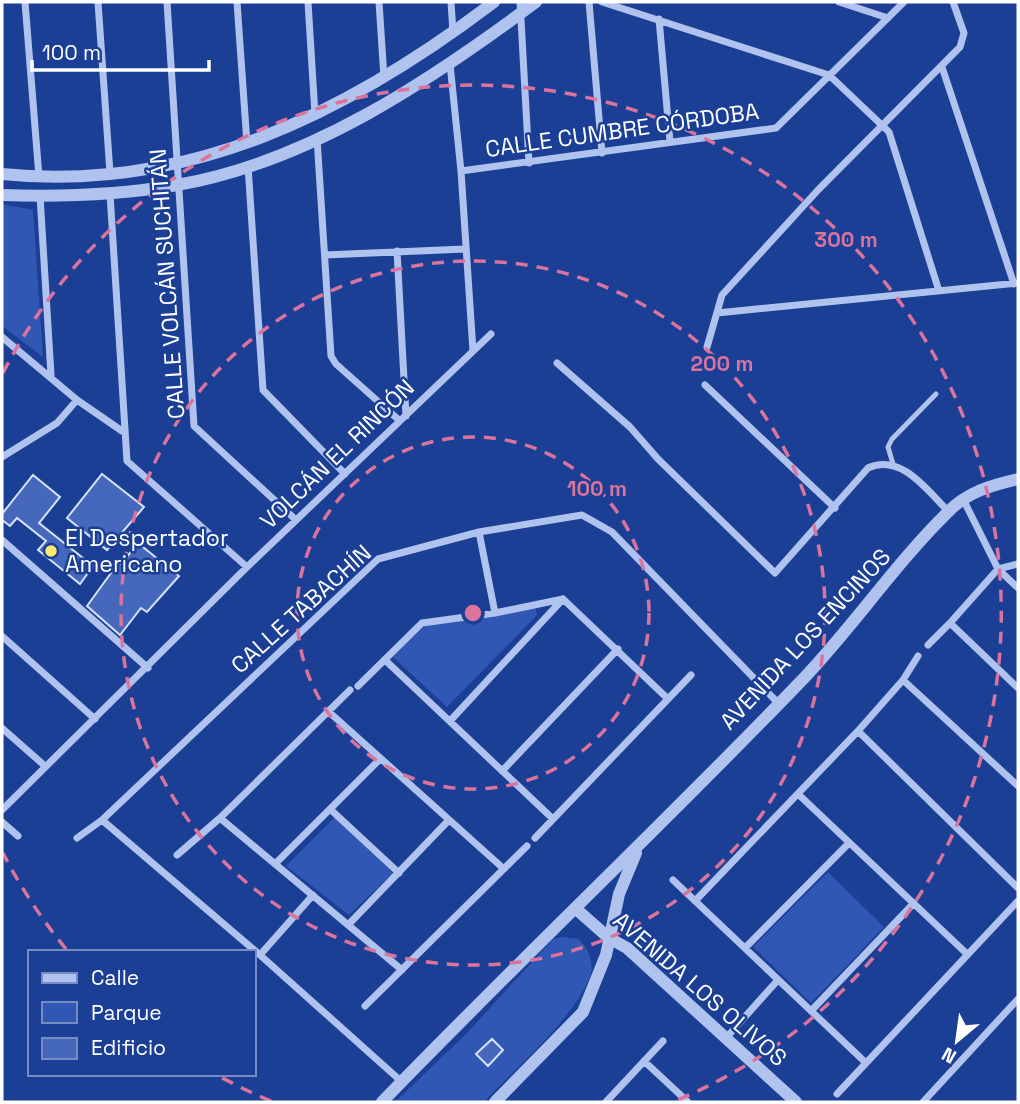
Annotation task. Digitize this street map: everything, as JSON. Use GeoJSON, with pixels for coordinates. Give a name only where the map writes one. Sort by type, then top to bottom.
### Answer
{"type":"FeatureCollection","features":[{"type":"Feature","properties":{"kind":"street"},"geometry":{"type":"LineString","coordinates":[[25,2],[39,178]]}},
{"type":"Feature","properties":{"kind":"street"},"geometry":{"type":"LineString","coordinates":[[97,2],[110,174]]}},
{"type":"Feature","properties":{"kind":"street","name":"CALLE VOLCÁN SUCHITÁN"},"geometry":{"type":"LineString","coordinates":[[167,2],[194,426],[296,520]]}},
{"type":"Feature","properties":{"kind":"street"},"geometry":{"type":"LineString","coordinates":[[237,2],[247,144]]}},
{"type":"Feature","properties":{"kind":"street"},"geometry":{"type":"LineString","coordinates":[[308,2],[315,116]]}},
{"type":"Feature","properties":{"kind":"street"},"geometry":{"type":"LineString","coordinates":[[379,2],[384,78]]}},
{"type":"Feature","properties":{"kind":"street"},"geometry":{"type":"LineString","coordinates":[[451,2],[453,33]]}},
{"type":"Feature","properties":{"kind":"street"},"geometry":{"type":"LineString","coordinates":[[2,174],[39,178],[110,174],[178,165],[247,144],[315,116],[384,78],[495,2]]}},
{"type":"Feature","properties":{"kind":"street"},"geometry":{"type":"LineString","coordinates":[[2,195],[40,197],[110,194],[179,185],[248,166],[317,138],[450,64],[520,8],[536,2]]}},
{"type":"Feature","properties":{"kind":"street"},"geometry":{"type":"LineString","coordinates":[[589,2],[601,153]]}},
{"type":"Feature","properties":{"kind":"street"},"geometry":{"type":"LineString","coordinates":[[602,2],[829,75],[889,132],[939,291]]}},
{"type":"Feature","properties":{"kind":"street"},"geometry":{"type":"LineString","coordinates":[[839,2],[888,18]]}},
{"type":"Feature","properties":{"kind":"street","name":"CALLE CUMBRE CÓRDOBA"},"geometry":{"type":"LineString","coordinates":[[461,171],[776,128],[904,2]]}},
{"type":"Feature","properties":{"kind":"street"},"geometry":{"type":"LineString","coordinates":[[707,347],[722,295],[818,190],[942,67],[964,41],[953,2]]}},
{"type":"Feature","properties":{"kind":"street"},"geometry":{"type":"LineString","coordinates":[[520,8],[529,163]]}},
{"type":"Feature","properties":{"kind":"street"},"geometry":{"type":"LineString","coordinates":[[659,19],[670,142]]}},
{"type":"Feature","properties":{"kind":"street"},"geometry":{"type":"LineString","coordinates":[[450,64],[461,171],[473,351]]}},
{"type":"Feature","properties":{"kind":"street"},"geometry":{"type":"LineString","coordinates":[[717,313],[1016,284],[942,67]]}},
{"type":"Feature","properties":{"kind":"street"},"geometry":{"type":"LineString","coordinates":[[317,138],[331,356],[336,364],[403,418]]}},
{"type":"Feature","properties":{"kind":"street"},"geometry":{"type":"LineString","coordinates":[[248,166],[263,390],[345,474]]}},
{"type":"Feature","properties":{"kind":"street"},"geometry":{"type":"LineString","coordinates":[[110,194],[122,431],[130,466],[247,567]]}},
{"type":"Feature","properties":{"kind":"street"},"geometry":{"type":"LineString","coordinates":[[40,197],[51,375]]}},
{"type":"Feature","properties":{"kind":"street"},"geometry":{"type":"LineString","coordinates":[[325,255],[465,249]]}},
{"type":"Feature","properties":{"kind":"street"},"geometry":{"type":"LineString","coordinates":[[397,251],[403,418]]}},
{"type":"Feature","properties":{"kind":"street","name":"VOLCÁN EL RINCÓN"},"geometry":{"type":"LineString","coordinates":[[2,810],[247,567],[491,334]]}},
{"type":"Feature","properties":{"kind":"street"},"geometry":{"type":"LineString","coordinates":[[2,337],[51,375],[77,400],[122,431]]}},
{"type":"Feature","properties":{"kind":"street"},"geometry":{"type":"LineString","coordinates":[[557,363],[630,427],[658,459],[775,573],[868,468],[879,463],[893,464],[910,474],[948,511]]}},
{"type":"Feature","properties":{"kind":"street"},"geometry":{"type":"LineString","coordinates":[[705,385],[835,508]]}},
{"type":"Feature","properties":{"kind":"street"},"geometry":{"type":"LineString","coordinates":[[2,457],[57,423],[77,400]]}},
{"type":"Feature","properties":{"kind":"street","name":"AVENIDA LOS ENCINOS"},"geometry":{"type":"LineString","coordinates":[[382,1102],[575,908],[637,850],[779,704],[948,511],[987,486],[1018,479]]}},
{"type":"Feature","properties":{"kind":"street"},"geometry":{"type":"LineString","coordinates":[[963,499],[998,569],[1018,588]]}},
{"type":"Feature","properties":{"kind":"street","name":"CALLE TABACHÍN"},"geometry":{"type":"LineString","coordinates":[[77,838],[102,820],[378,559],[479,532],[582,515],[612,532],[779,704]]}},
{"type":"Feature","properties":{"kind":"street"},"geometry":{"type":"LineString","coordinates":[[479,532],[495,613]]}},
{"type":"Feature","properties":{"kind":"street"},"geometry":{"type":"LineString","coordinates":[[2,540],[148,668]]}},
{"type":"Feature","properties":{"kind":"street"},"geometry":{"type":"LineString","coordinates":[[928,645],[998,569],[1018,564]]}},
{"type":"Feature","properties":{"kind":"street"},"geometry":{"type":"LineString","coordinates":[[358,685],[422,623],[495,613],[563,598]]}},
{"type":"Feature","properties":{"kind":"street"},"geometry":{"type":"LineString","coordinates":[[563,598],[667,698]]}},
{"type":"Feature","properties":{"kind":"street"},"geometry":{"type":"LineString","coordinates":[[450,721],[563,598]]}},
{"type":"Feature","properties":{"kind":"street"},"geometry":{"type":"LineString","coordinates":[[950,624],[1018,688]]}},
{"type":"Feature","properties":{"kind":"street"},"geometry":{"type":"LineString","coordinates":[[2,636],[95,719]]}},
{"type":"Feature","properties":{"kind":"street"},"geometry":{"type":"LineString","coordinates":[[502,771],[618,649]]}},
{"type":"Feature","properties":{"kind":"street"},"geometry":{"type":"LineString","coordinates":[[695,901],[858,731],[903,680],[918,656]]}},
{"type":"Feature","properties":{"kind":"street"},"geometry":{"type":"LineString","coordinates":[[385,660],[553,819]]}},
{"type":"Feature","properties":{"kind":"street"},"geometry":{"type":"LineString","coordinates":[[535,838],[691,675]]}},
{"type":"Feature","properties":{"kind":"street"},"geometry":{"type":"LineString","coordinates":[[903,680],[1018,786]]}},
{"type":"Feature","properties":{"kind":"street"},"geometry":{"type":"LineString","coordinates":[[177,855],[220,818],[350,690]]}},
{"type":"Feature","properties":{"kind":"street"},"geometry":{"type":"LineString","coordinates":[[329,712],[504,869]]}},
{"type":"Feature","properties":{"kind":"street"},"geometry":{"type":"LineString","coordinates":[[2,728],[45,766]]}},
{"type":"Feature","properties":{"kind":"street"},"geometry":{"type":"LineString","coordinates":[[858,731],[1018,888]]}},
{"type":"Feature","properties":{"kind":"street"},"geometry":{"type":"LineString","coordinates":[[275,864],[380,759]]}},
{"type":"Feature","properties":{"kind":"street"},"geometry":{"type":"LineString","coordinates":[[798,794],[966,953]]}},
{"type":"Feature","properties":{"kind":"street"},"geometry":{"type":"LineString","coordinates":[[330,808],[399,873]]}},
{"type":"Feature","properties":{"kind":"street"},"geometry":{"type":"LineString","coordinates":[[220,818],[402,970]]}},
{"type":"Feature","properties":{"kind":"street"},"geometry":{"type":"LineString","coordinates":[[102,820],[254,950]]}},
{"type":"Feature","properties":{"kind":"street"},"geometry":{"type":"LineString","coordinates":[[348,925],[448,821]]}},
{"type":"Feature","properties":{"kind":"street"},"geometry":{"type":"LineString","coordinates":[[2,822],[18,836]]}},
{"type":"Feature","properties":{"kind":"street"},"geometry":{"type":"LineString","coordinates":[[746,948],[849,843]]}},
{"type":"Feature","properties":{"kind":"street"},"geometry":{"type":"LineString","coordinates":[[365,1006],[527,846]]}},
{"type":"Feature","properties":{"kind":"street","name":"AVENIDA LOS ENCINOS"},"geometry":{"type":"LineString","coordinates":[[496,1102],[583,1012],[606,955],[619,894],[637,850]]}},
{"type":"Feature","properties":{"kind":"street"},"geometry":{"type":"LineString","coordinates":[[673,880],[865,1062]]}},
{"type":"Feature","properties":{"kind":"street"},"geometry":{"type":"LineString","coordinates":[[260,955],[313,895]]}},
{"type":"Feature","properties":{"kind":"street"},"geometry":{"type":"LineString","coordinates":[[837,1094],[966,953],[1018,901]]}},
{"type":"Feature","properties":{"kind":"street"},"geometry":{"type":"LineString","coordinates":[[811,1011],[914,903]]}},
{"type":"Feature","properties":{"kind":"street","name":"AVENIDA LOS OLIVOS"},"geometry":{"type":"LineString","coordinates":[[575,908],[609,938],[627,948],[796,1102]]}},
{"type":"Feature","properties":{"kind":"street"},"geometry":{"type":"LineString","coordinates":[[256,952],[402,1083]]}},
{"type":"Feature","properties":{"kind":"street"},"geometry":{"type":"LineString","coordinates":[[726,1038],[778,980]]}},
{"type":"Feature","properties":{"kind":"street"},"geometry":{"type":"LineString","coordinates":[[923,1102],[1016,1005]]}},
{"type":"Feature","properties":{"kind":"street"},"geometry":{"type":"LineString","coordinates":[[606,1102],[663,1041]]}},
{"type":"Feature","properties":{"kind":"street"},"geometry":{"type":"LineString","coordinates":[[644,1061],[688,1102]]}},
{"type":"Feature","properties":{"kind":"lane"},"geometry":{"type":"LineString","coordinates":[[893,464],[888,447],[892,439],[936,394]]}},
{"type":"Feature","properties":{"kind":"green space"},"geometry":{"type":"Polygon","coordinates":[[[2,204],[33,210],[43,357],[2,326],[2,204]]]}},
{"type":"Feature","properties":{"kind":"green space"},"geometry":{"type":"Polygon","coordinates":[[[535,607],[537,615],[447,707],[393,657],[426,625],[535,607]]]}},
{"type":"Feature","properties":{"kind":"green space"},"geometry":{"type":"Polygon","coordinates":[[[335,817],[393,873],[349,915],[286,866],[335,817]]]}},
{"type":"Feature","properties":{"kind":"green space"},"geometry":{"type":"Polygon","coordinates":[[[828,872],[884,927],[811,1003],[753,947],[828,872]]]}},
{"type":"Feature","properties":{"kind":"green space"},"geometry":{"type":"Polygon","coordinates":[[[553,939],[579,939],[589,954],[591,973],[584,989],[560,1024],[484,1102],[395,1102],[467,1033],[553,939]]]}},
{"type":"Feature","properties":{"kind":"building"},"geometry":{"type":"Polygon","coordinates":[[[102,474],[144,507],[107,550],[67,518],[102,474]]]}},
{"type":"Feature","properties":{"kind":"building"},"geometry":{"type":"Polygon","coordinates":[[[33,475],[60,497],[39,523],[93,566],[80,584],[38,550],[46,541],[17,518],[10,526],[2,520],[2,514],[33,475]]]}},
{"type":"Feature","properties":{"kind":"building"},"geometry":{"type":"Polygon","coordinates":[[[138,543],[179,576],[147,612],[141,608],[120,635],[87,606],[119,562],[121,564],[138,543]]]}},
{"type":"Feature","properties":{"kind":"building"},"geometry":{"type":"Polygon","coordinates":[[[492,1039],[503,1050],[488,1066],[476,1054],[492,1039]]]}},
{"type":"Feature","properties":{"kind":"place","name":"El Despertador Americano"},"geometry":{"type":"Point","coordinates":[51,551]}}]}
